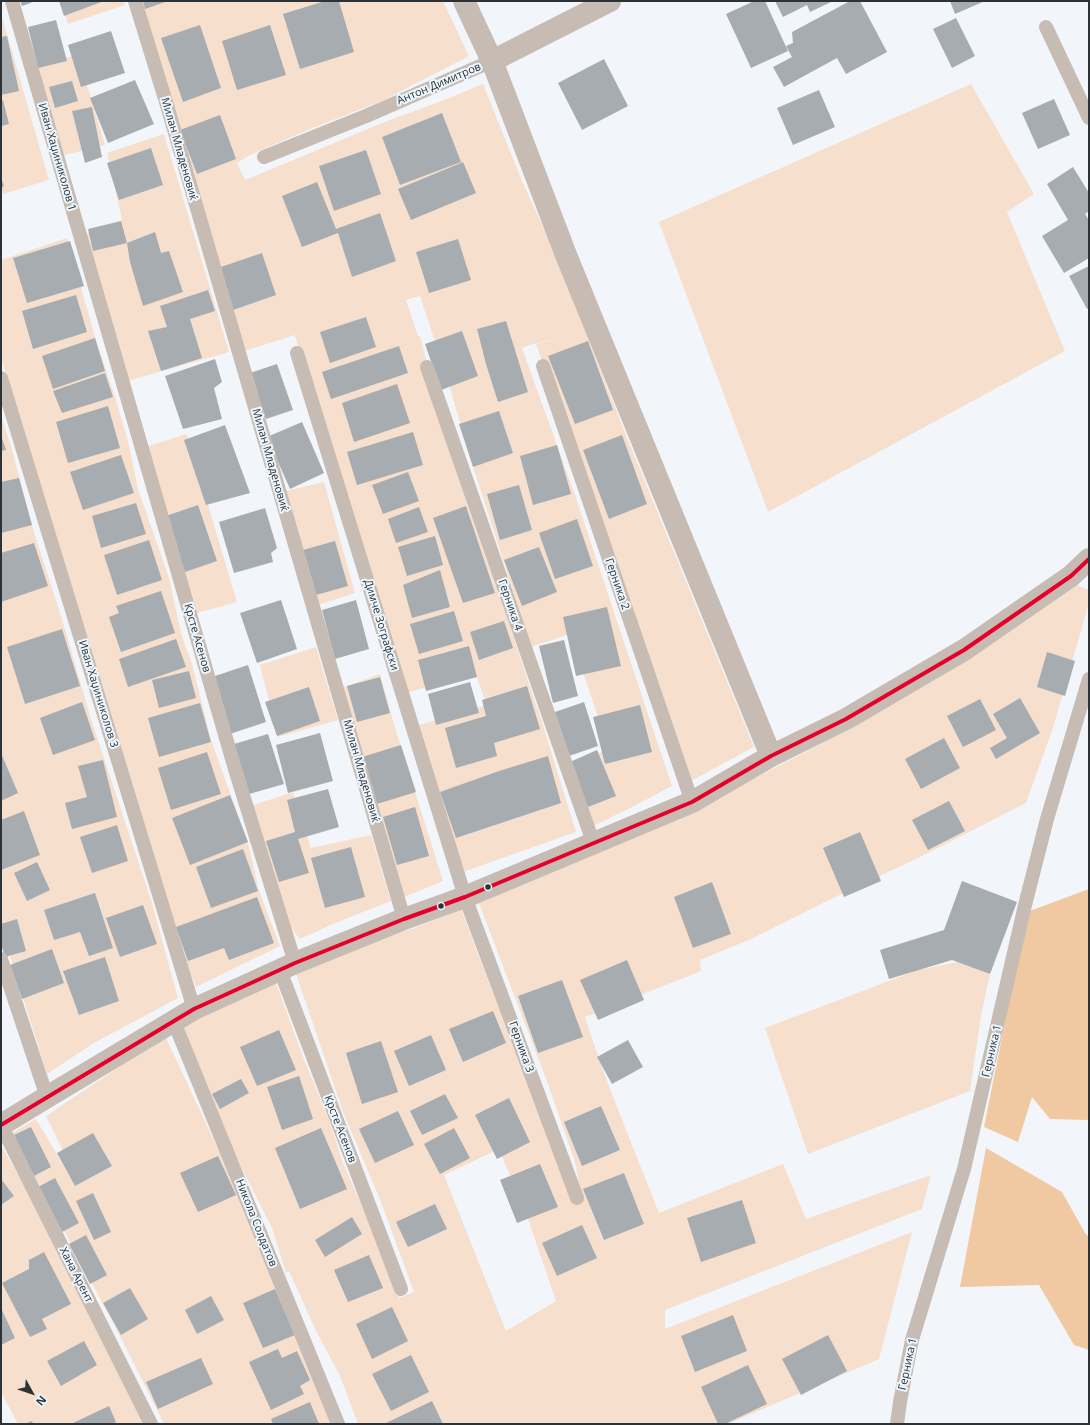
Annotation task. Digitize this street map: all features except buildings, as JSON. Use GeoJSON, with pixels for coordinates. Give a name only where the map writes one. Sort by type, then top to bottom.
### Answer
{"type":"FeatureCollection","features":[{"type":"Feature","properties":{"kind":"street"},"geometry":{"type":"LineString","coordinates":[[464,1],[492,61],[566,255],[771,756]]}},
{"type":"Feature","properties":{"kind":"street","name":"Антон Димитров"},"geometry":{"type":"LineString","coordinates":[[492,61],[610,1]]}},
{"type":"Feature","properties":{"kind":"street"},"geometry":{"type":"LineString","coordinates":[[1,1125],[194,1009],[288,966],[404,919],[466,897],[592,842],[692,802],[771,756],[846,719],[964,650],[1071,576],[1089,559]]}},
{"type":"Feature","properties":{"kind":"lane","name":"Иван Хаџиниколов 1"},"geometry":{"type":"LineString","coordinates":[[12,1],[102,312]]}},
{"type":"Feature","properties":{"kind":"lane","name":"Милан Младеновиќ"},"geometry":{"type":"LineString","coordinates":[[135,1],[168,109],[404,919]]}},
{"type":"Feature","properties":{"kind":"lane"},"geometry":{"type":"LineString","coordinates":[[1046,27],[1089,118]]}},
{"type":"Feature","properties":{"kind":"lane","name":"Антон Димитров"},"geometry":{"type":"LineString","coordinates":[[264,157],[366,116],[492,61]]}},
{"type":"Feature","properties":{"kind":"lane","name":"Крсте Асенов"},"geometry":{"type":"LineString","coordinates":[[102,312],[235,769],[288,966],[401,1289]]}},
{"type":"Feature","properties":{"kind":"lane","name":"Димче Зографски"},"geometry":{"type":"LineString","coordinates":[[297,353],[466,897]]}},
{"type":"Feature","properties":{"kind":"lane","name":"Герника 2"},"geometry":{"type":"LineString","coordinates":[[543,366],[692,802]]}},
{"type":"Feature","properties":{"kind":"lane","name":"Герника 4"},"geometry":{"type":"LineString","coordinates":[[428,367],[592,842]]}},
{"type":"Feature","properties":{"kind":"lane","name":"Иван Хаџиниколов 3"},"geometry":{"type":"LineString","coordinates":[[1,378],[194,1009]]}},
{"type":"Feature","properties":{"kind":"lane","name":"Герника 1"},"geometry":{"type":"LineString","coordinates":[[897,1424],[912,1340],[964,1169],[1027,898],[1047,819],[1089,679]]}},
{"type":"Feature","properties":{"kind":"lane","name":"Герника 3"},"geometry":{"type":"LineString","coordinates":[[466,897],[577,1198]]}},
{"type":"Feature","properties":{"kind":"lane"},"geometry":{"type":"LineString","coordinates":[[1,959],[47,1097]]}},
{"type":"Feature","properties":{"kind":"lane","name":"Никола Солдатов"},"geometry":{"type":"LineString","coordinates":[[174,1022],[338,1424]]}},
{"type":"Feature","properties":{"kind":"lane","name":"Хана Арент"},"geometry":{"type":"LineString","coordinates":[[1,1125],[151,1424]]}},
{"type":"Feature","properties":{"kind":"shaded area"},"geometry":{"type":"Polygon","coordinates":[[[62,1],[124,1],[125,5],[68,24],[62,1]]]}},
{"type":"Feature","properties":{"kind":"shaded area"},"geometry":{"type":"Polygon","coordinates":[[[141,1],[443,1],[469,56],[382,101],[310,129],[252,154],[237,163],[245,180],[387,121],[483,84],[522,181],[551,244],[623,428],[754,747],[689,782],[536,344],[562,338],[533,344],[522,348],[576,498],[672,786],[589,828],[568,765],[609,749],[570,634],[531,647],[420,296],[406,300],[418,336],[420,336],[429,371],[576,832],[457,874],[409,728],[487,705],[475,673],[399,695],[295,335],[244,351],[141,1]]]}},
{"type":"Feature","properties":{"kind":"shaded area"},"geometry":{"type":"Polygon","coordinates":[[[1,13],[49,180],[3,194],[1,191],[1,13]]]}},
{"type":"Feature","properties":{"kind":"shaded area"},"geometry":{"type":"Polygon","coordinates":[[[78,55],[105,145],[61,156],[35,64],[78,55]]]}},
{"type":"Feature","properties":{"kind":"shaded area"},"geometry":{"type":"Polygon","coordinates":[[[971,84],[1034,194],[1007,212],[1065,351],[768,512],[659,222],[971,84]]]}},
{"type":"Feature","properties":{"kind":"shaded area"},"geometry":{"type":"Polygon","coordinates":[[[164,134],[229,352],[127,381],[80,236],[122,220],[107,153],[164,134]]]}},
{"type":"Feature","properties":{"kind":"shaded area"},"geometry":{"type":"Polygon","coordinates":[[[67,238],[95,337],[128,441],[138,489],[169,578],[181,633],[192,664],[211,740],[248,843],[259,891],[280,946],[196,987],[172,927],[1,357],[1,260],[67,238]]]}},
{"type":"Feature","properties":{"kind":"shaded area"},"geometry":{"type":"Polygon","coordinates":[[[1,415],[11,446],[34,532],[62,619],[91,719],[151,900],[178,998],[94,1043],[47,1074],[1,928],[1,415]]]}},
{"type":"Feature","properties":{"kind":"shaded area"},"geometry":{"type":"Polygon","coordinates":[[[187,434],[237,602],[190,615],[145,447],[187,434]]]}},
{"type":"Feature","properties":{"kind":"shaded area"},"geometry":{"type":"Polygon","coordinates":[[[324,482],[355,593],[318,605],[286,491],[324,482]]]}},
{"type":"Feature","properties":{"kind":"shaded area"},"geometry":{"type":"Polygon","coordinates":[[[1077,585],[1089,590],[1089,603],[1053,728],[1026,803],[918,858],[749,940],[700,960],[701,971],[585,1017],[611,1091],[659,1213],[783,1164],[806,1219],[931,1175],[922,1209],[665,1310],[665,1329],[912,1232],[879,1359],[728,1424],[358,1424],[340,1376],[317,1333],[289,1271],[286,1273],[272,1228],[236,1157],[180,1029],[225,1004],[276,983],[305,1062],[329,1120],[343,1163],[400,1292],[399,1298],[414,1292],[381,1202],[343,1112],[295,971],[352,949],[414,928],[461,909],[548,1134],[580,1188],[575,1162],[548,1084],[477,898],[710,801],[856,726],[854,723],[923,687],[987,647],[1077,585]],[[499,1149],[444,1175],[506,1331],[556,1301],[528,1219],[499,1149]]]}},
{"type":"Feature","properties":{"kind":"shaded area"},"geometry":{"type":"Polygon","coordinates":[[[316,647],[338,720],[278,737],[260,665],[316,647]]]}},
{"type":"Feature","properties":{"kind":"shaded area"},"geometry":{"type":"Polygon","coordinates":[[[380,674],[395,728],[443,881],[404,897],[358,741],[344,687],[380,674]]]}},
{"type":"Feature","properties":{"kind":"shaded area"},"geometry":{"type":"Polygon","coordinates":[[[293,792],[311,848],[371,835],[391,901],[335,923],[300,939],[287,921],[248,807],[293,792]]]}},
{"type":"Feature","properties":{"kind":"shaded area"},"geometry":{"type":"Polygon","coordinates":[[[1089,889],[1089,1120],[1050,1119],[1032,1097],[1018,1142],[984,1127],[1027,912],[1089,889]]]}},
{"type":"Feature","properties":{"kind":"shaded area"},"geometry":{"type":"Polygon","coordinates":[[[994,955],[981,1016],[970,1091],[808,1154],[765,1028],[918,970],[994,955]]]}},
{"type":"Feature","properties":{"kind":"shaded area"},"geometry":{"type":"Polygon","coordinates":[[[165,1036],[249,1215],[337,1424],[164,1424],[121,1338],[12,1133],[36,1119],[74,1183],[77,1180],[46,1116],[165,1036]]]}},
{"type":"Feature","properties":{"kind":"shaded area"},"geometry":{"type":"Polygon","coordinates":[[[1,1145],[56,1242],[150,1424],[18,1424],[1,1392],[1,1145]]]}},
{"type":"Feature","properties":{"kind":"shaded area"},"geometry":{"type":"Polygon","coordinates":[[[986,1148],[1062,1192],[1085,1233],[1089,1237],[1089,1350],[1074,1345],[1039,1285],[960,1287],[986,1148]]]}},
{"type":"Feature","properties":{"kind":"transit line"},"geometry":{"type":"LineString","coordinates":[[1,1125],[194,1009],[295,963],[404,919],[465,897],[692,802],[771,756],[846,719],[964,650],[1071,576],[1089,559]]}}]}
